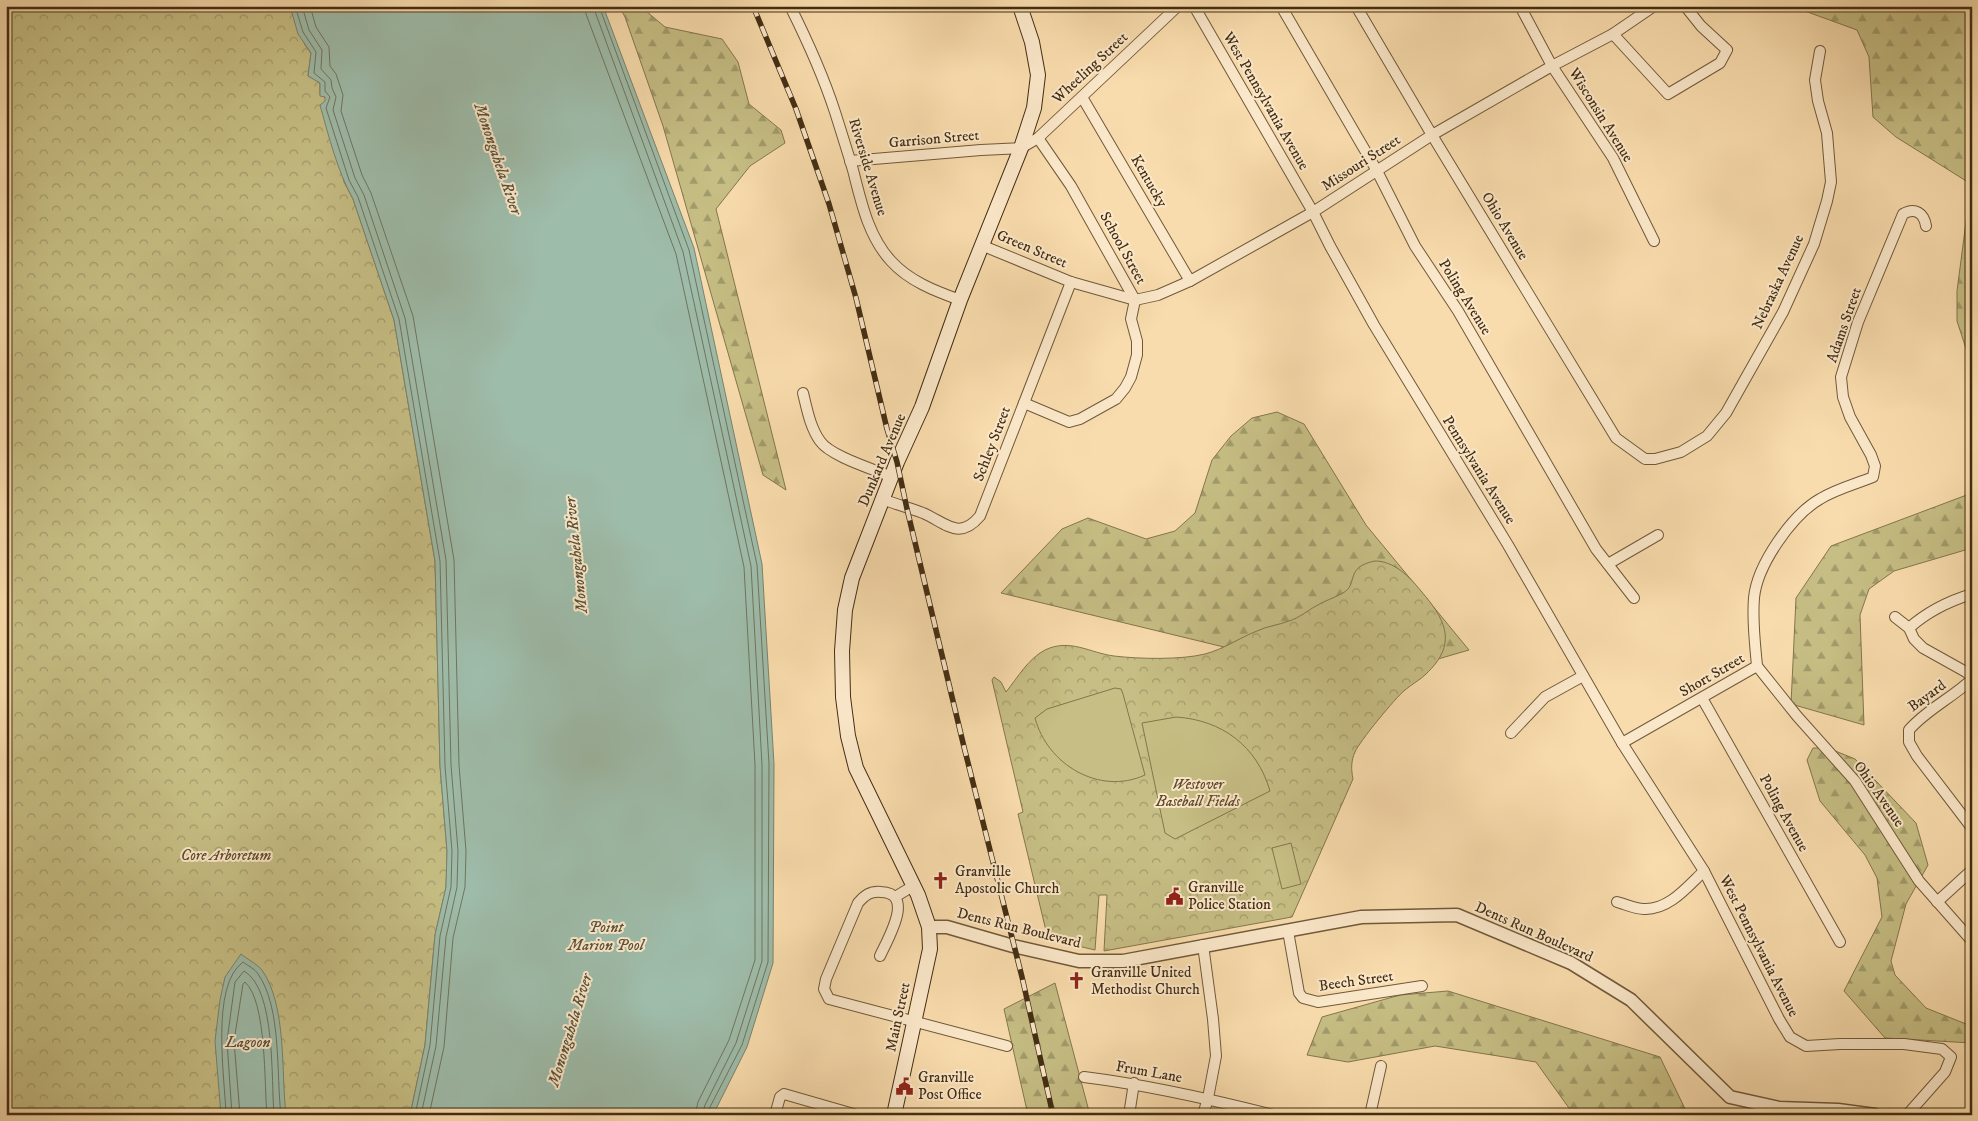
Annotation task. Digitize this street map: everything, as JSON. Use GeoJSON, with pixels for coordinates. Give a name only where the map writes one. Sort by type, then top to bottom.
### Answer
{"type":"FeatureCollection","features":[{"type":"Feature","properties":{"kind":"main road","name":"Dunkard Avenue"},"geometry":{"type":"LineString","coordinates":[[929,926],[897,851],[856,768],[848,736],[843,697],[842,651],[844,610],[852,578],[882,499],[922,407],[960,300],[1021,148],[1034,108],[1038,75],[1032,42],[1020,6]]}},
{"type":"Feature","properties":{"kind":"main road","name":"Main Street"},"geometry":{"type":"LineString","coordinates":[[894,1115],[930,949],[929,926]]}},
{"type":"Feature","properties":{"kind":"street","name":"Riverside Avenue"},"geometry":{"type":"LineString","coordinates":[[790,6],[816,62],[834,110],[866,217],[876,240],[891,261],[914,280],[940,293],[960,300]]}},
{"type":"Feature","properties":{"kind":"street","name":"Wheeling Street"},"geometry":{"type":"LineString","coordinates":[[1021,148],[1038,138],[1178,6]]}},
{"type":"Feature","properties":{"kind":"street","name":"West Pennsylvania Avenue"},"geometry":{"type":"LineString","coordinates":[[1194,6],[1313,212]]}},
{"type":"Feature","properties":{"kind":"street","name":"Poling Avenue"},"geometry":{"type":"LineString","coordinates":[[1281,6],[1377,171],[1415,246],[1458,311],[1596,550],[1634,598]]}},
{"type":"Feature","properties":{"kind":"street","name":"Ohio Avenue"},"geometry":{"type":"LineString","coordinates":[[1356,6],[1616,438],[1638,454]]}},
{"type":"Feature","properties":{"kind":"street","name":"Wisconsin Avenue"},"geometry":{"type":"LineString","coordinates":[[1520,6],[1552,66],[1613,158],[1654,241]]}},
{"type":"Feature","properties":{"kind":"street","name":"Missouri Street"},"geometry":{"type":"LineString","coordinates":[[1071,282],[1135,300],[1158,295],[1190,281],[1313,212],[1432,135],[1552,66],[1613,34],[1654,6]]}},
{"type":"Feature","properties":{"kind":"street"},"geometry":{"type":"LineString","coordinates":[[1613,34],[1668,94],[1720,64],[1728,50],[1702,26],[1685,6]]}},
{"type":"Feature","properties":{"kind":"street","name":"Nebraska Avenue"},"geometry":{"type":"LineString","coordinates":[[1638,454],[1645,458],[1655,459],[1681,452],[1707,436],[1726,413],[1783,312],[1814,244],[1831,182],[1827,133],[1818,101],[1815,80],[1820,51]]}},
{"type":"Feature","properties":{"kind":"street","name":"Kentucky"},"geometry":{"type":"LineString","coordinates":[[1082,97],[1190,281]]}},
{"type":"Feature","properties":{"kind":"street","name":"School Street"},"geometry":{"type":"LineString","coordinates":[[1024,402],[1069,422],[1080,419],[1116,399],[1131,377],[1138,355],[1137,341],[1131,320],[1135,300],[1071,186],[1038,138]]}},
{"type":"Feature","properties":{"kind":"street","name":"Garrison Street"},"geometry":{"type":"LineString","coordinates":[[850,161],[1021,148]]}},
{"type":"Feature","properties":{"kind":"street","name":"Adams Street"},"geometry":{"type":"LineString","coordinates":[[1873,476],[1875,466],[1848,412],[1841,377],[1858,322],[1903,214],[1909,210],[1916,210],[1922,214],[1926,226]]}},
{"type":"Feature","properties":{"kind":"street","name":"Pennsylvania Avenue"},"geometry":{"type":"LineString","coordinates":[[1313,212],[1374,325],[1508,545],[1622,743]]}},
{"type":"Feature","properties":{"kind":"street","name":"Green Street"},"geometry":{"type":"LineString","coordinates":[[981,245],[1071,282]]}},
{"type":"Feature","properties":{"kind":"street","name":"Schley Street"},"geometry":{"type":"LineString","coordinates":[[882,499],[922,513],[948,527],[961,530],[973,525],[980,516],[1071,282]]}},
{"type":"Feature","properties":{"kind":"street"},"geometry":{"type":"LineString","coordinates":[[803,393],[814,430],[820,441],[829,450],[892,477]]}},
{"type":"Feature","properties":{"kind":"street","name":"Short Street"},"geometry":{"type":"LineString","coordinates":[[1622,743],[1757,666],[1754,596],[1764,568],[1776,544],[1788,527],[1804,511],[1820,499],[1873,476]]}},
{"type":"Feature","properties":{"kind":"street"},"geometry":{"type":"LineString","coordinates":[[1608,564],[1658,535]]}},
{"type":"Feature","properties":{"kind":"street"},"geometry":{"type":"LineString","coordinates":[[1909,628],[1921,617],[1956,599],[1972,594]]}},
{"type":"Feature","properties":{"kind":"street"},"geometry":{"type":"LineString","coordinates":[[1894,617],[1909,628],[1914,639],[1923,648],[1966,672],[1972,678]]}},
{"type":"Feature","properties":{"kind":"street","name":"Ohio Avenue"},"geometry":{"type":"LineString","coordinates":[[1757,666],[1797,716],[1855,781],[1919,881],[1972,941]]}},
{"type":"Feature","properties":{"kind":"street"},"geometry":{"type":"LineString","coordinates":[[1511,733],[1545,697],[1583,676]]}},
{"type":"Feature","properties":{"kind":"street","name":"Bayard"},"geometry":{"type":"LineString","coordinates":[[1972,678],[1960,691],[1916,721],[1909,730],[1909,742],[1917,756],[1972,828]]}},
{"type":"Feature","properties":{"kind":"street","name":"Poling Avenue"},"geometry":{"type":"LineString","coordinates":[[1702,698],[1840,942]]}},
{"type":"Feature","properties":{"kind":"street","name":"West Pennsylvania Avenue"},"geometry":{"type":"LineString","coordinates":[[1622,743],[1704,871],[1790,1037],[1806,1046],[1904,1044],[1942,1049],[1951,1057],[1945,1072],[1907,1115]]}},
{"type":"Feature","properties":{"kind":"street"},"geometry":{"type":"LineString","coordinates":[[1937,902],[1972,870]]}},
{"type":"Feature","properties":{"kind":"street"},"geometry":{"type":"LineString","coordinates":[[1617,902],[1643,909],[1658,908],[1672,900],[1704,871]]}},
{"type":"Feature","properties":{"kind":"street"},"geometry":{"type":"LineString","coordinates":[[895,897],[913,886]]}},
{"type":"Feature","properties":{"kind":"street"},"geometry":{"type":"LineString","coordinates":[[880,956],[897,917],[899,907],[895,897],[886,892],[865,895],[858,903],[826,979],[824,989],[828,999],[913,1023],[1007,1046]]}},
{"type":"Feature","properties":{"kind":"street","name":"Dents Run Boulevard"},"geometry":{"type":"LineString","coordinates":[[929,926],[947,927],[1014,946],[1080,961],[1123,961],[1361,917],[1457,915],[1571,963],[1631,1000],[1730,1097],[1779,1108],[1838,1110],[1875,1115]]}},
{"type":"Feature","properties":{"kind":"street","name":"Beech Street"},"geometry":{"type":"LineString","coordinates":[[1288,932],[1299,993],[1310,1002],[1338,1000],[1422,986]]}},
{"type":"Feature","properties":{"kind":"street"},"geometry":{"type":"LineString","coordinates":[[1203,945],[1216,1056],[1203,1115]]}},
{"type":"Feature","properties":{"kind":"street"},"geometry":{"type":"LineString","coordinates":[[1370,1115],[1381,1066]]}},
{"type":"Feature","properties":{"kind":"street","name":"Frum Lane"},"geometry":{"type":"LineString","coordinates":[[1084,1077],[1134,1083],[1208,1098],[1272,1115]]}},
{"type":"Feature","properties":{"kind":"street"},"geometry":{"type":"LineString","coordinates":[[1129,1115],[1134,1083]]}},
{"type":"Feature","properties":{"kind":"street"},"geometry":{"type":"LineString","coordinates":[[774,1115],[780,1097],[784,1094],[857,1115]]}},
{"type":"Feature","properties":{"kind":"green space","name":"Core Arboretum"},"geometry":{"type":"Polygon","coordinates":[[[6,6],[289,6],[305,45],[311,53],[308,76],[320,82],[320,95],[325,97],[344,182],[353,199],[394,320],[435,561],[440,766],[447,851],[446,887],[435,935],[425,1045],[410,1115],[6,1115],[6,6]]]}},
{"type":"Feature","properties":{"kind":"green space"},"geometry":{"type":"Polygon","coordinates":[[[619,6],[640,6],[665,27],[722,39],[738,62],[749,104],[781,130],[785,143],[750,166],[716,209],[786,490],[763,475],[663,126],[625,17],[619,6]]]}},
{"type":"Feature","properties":{"kind":"green space"},"geometry":{"type":"Polygon","coordinates":[[[1791,6],[1972,6],[1972,367],[1957,321],[1957,291],[1971,184],[1896,137],[1873,117],[1869,57],[1857,30],[1791,6]]]}},
{"type":"Feature","properties":{"kind":"green space"},"geometry":{"type":"Polygon","coordinates":[[[1277,412],[1304,424],[1366,525],[1469,650],[1407,668],[1323,671],[1001,593],[1062,529],[1088,518],[1146,539],[1175,531],[1195,513],[1212,460],[1231,436],[1252,418],[1277,412]]]}},
{"type":"Feature","properties":{"kind":"green space"},"geometry":{"type":"Polygon","coordinates":[[[1972,493],[1972,548],[1894,571],[1869,589],[1860,615],[1864,725],[1791,704],[1796,598],[1831,546],[1972,493]]]}},
{"type":"Feature","properties":{"kind":"green space","name":"Westover Baseball Fields"},"geometry":{"type":"Polygon","coordinates":[[[1375,561],[1395,567],[1407,575],[1417,586],[1437,612],[1442,622],[1445,642],[1436,663],[1424,676],[1394,701],[1355,752],[1352,765],[1353,779],[1292,917],[1104,951],[1107,895],[1099,895],[1095,950],[1048,939],[1018,814],[1023,812],[992,680],[994,677],[1001,682],[1006,692],[1033,658],[1045,650],[1063,645],[1080,647],[1114,656],[1135,658],[1172,658],[1205,654],[1261,629],[1293,620],[1319,604],[1343,593],[1348,589],[1355,571],[1359,567],[1375,561]]]}},
{"type":"Feature","properties":{"kind":"green space"},"geometry":{"type":"Polygon","coordinates":[[[1115,688],[1121,689],[1123,694],[1145,775],[1128,780],[1110,781],[1093,778],[1077,772],[1063,762],[1041,735],[1035,718],[1047,709],[1115,688]]]}},
{"type":"Feature","properties":{"kind":"green space"},"geometry":{"type":"Polygon","coordinates":[[[1176,717],[1193,719],[1208,724],[1223,730],[1235,738],[1256,761],[1270,791],[1175,839],[1165,833],[1142,723],[1176,717]]]}},
{"type":"Feature","properties":{"kind":"green space"},"geometry":{"type":"Polygon","coordinates":[[[1813,748],[1828,748],[1855,759],[1916,823],[1928,865],[1906,904],[1891,961],[1895,975],[1926,1008],[1966,1024],[1972,1023],[1972,1043],[1885,1038],[1844,991],[1882,917],[1877,878],[1865,855],[1820,801],[1807,760],[1813,748]]]}},
{"type":"Feature","properties":{"kind":"green space"},"geometry":{"type":"Polygon","coordinates":[[[1291,843],[1301,884],[1282,889],[1272,848],[1291,843]]]}},
{"type":"Feature","properties":{"kind":"green space"},"geometry":{"type":"Polygon","coordinates":[[[1055,983],[1090,1115],[1028,1115],[1004,1009],[1055,983]]]}},
{"type":"Feature","properties":{"kind":"green space"},"geometry":{"type":"Polygon","coordinates":[[[1448,991],[1660,1057],[1688,1115],[1574,1115],[1536,1062],[1435,1046],[1348,1062],[1307,1055],[1322,1017],[1400,995],[1448,991]]]}},
{"type":"Feature","properties":{"kind":"water","name":"Point Marion Pool"},"geometry":{"type":"Polygon","coordinates":[[[290,6],[603,6],[694,248],[762,564],[774,764],[773,963],[747,1047],[713,1115],[410,1115],[425,1045],[435,935],[446,887],[447,851],[440,766],[435,561],[394,320],[353,199],[342,177],[334,153],[320,105],[325,101],[325,97],[320,96],[320,83],[308,76],[311,53],[298,34],[290,6]]]}},
{"type":"Feature","properties":{"kind":"water","name":"Lagoon"},"geometry":{"type":"Polygon","coordinates":[[[241,954],[262,970],[276,1002],[282,1040],[286,1115],[221,1115],[215,1041],[220,1000],[225,977],[241,954]]]}},
{"type":"Feature","properties":{"kind":"railway"},"geometry":{"type":"LineString","coordinates":[[753,6],[796,109],[829,204],[856,298],[887,429],[897,462],[964,747],[1022,977],[1053,1115]]}},
{"type":"Feature","properties":{"kind":"place","name":"Granville Apostolic Church"},"geometry":{"type":"Point","coordinates":[941,880]}},
{"type":"Feature","properties":{"kind":"place","name":"Granville Police Station"},"geometry":{"type":"Point","coordinates":[1174,896]}},
{"type":"Feature","properties":{"kind":"place","name":"Granville United Methodist Church"},"geometry":{"type":"Point","coordinates":[1077,981]}},
{"type":"Feature","properties":{"kind":"place","name":"Granville Post Office"},"geometry":{"type":"Point","coordinates":[904,1086]}},
{"type":"Feature","properties":{"kind":"water label","name":"Monongahela River"},"geometry":{"type":"Point","coordinates":[498,159]}},
{"type":"Feature","properties":{"kind":"water label","name":"Monongahela River"},"geometry":{"type":"Point","coordinates":[576,555]}},
{"type":"Feature","properties":{"kind":"water label","name":"Monongahela River"},"geometry":{"type":"Point","coordinates":[570,1030]}}]}
